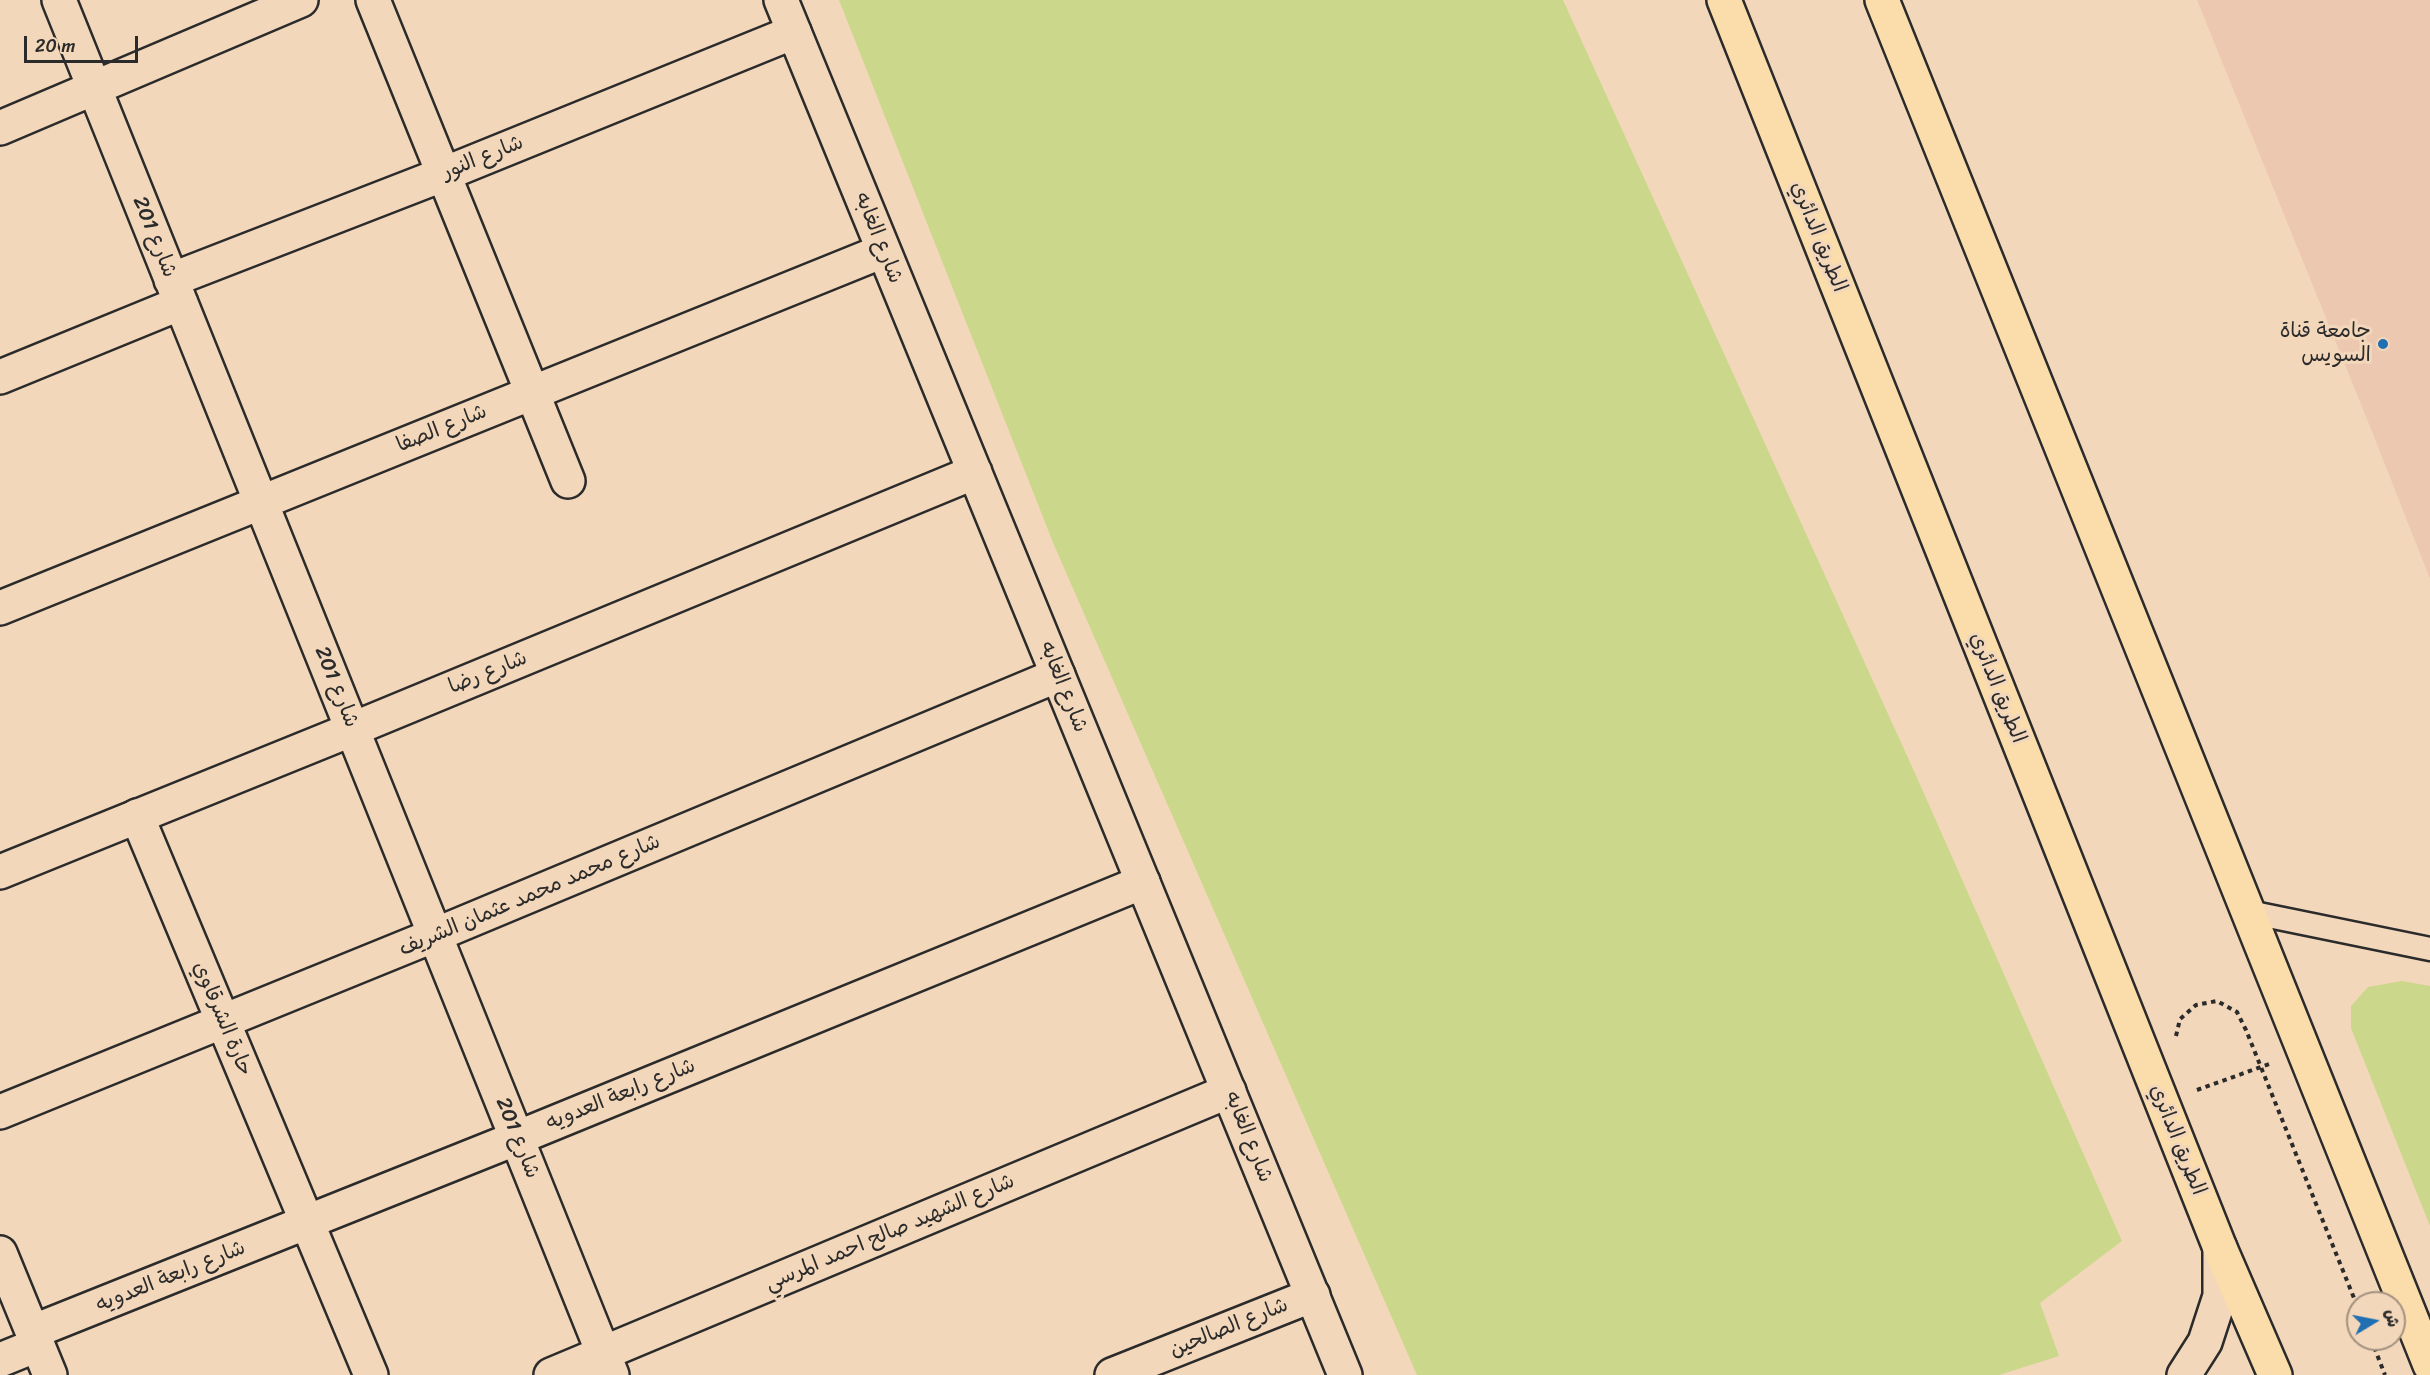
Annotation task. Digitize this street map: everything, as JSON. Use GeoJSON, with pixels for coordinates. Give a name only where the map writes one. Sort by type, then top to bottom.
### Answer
{"type":"FeatureCollection","features":[{"type":"Feature","properties":{"kind":"main road","name":"الطريق الدائري"},"geometry":{"type":"LineString","coordinates":[[1724,0],[2220,1248],[2275,1375]]}},
{"type":"Feature","properties":{"kind":"main road"},"geometry":{"type":"LineString","coordinates":[[1882,0],[2430,1365]]}},
{"type":"Feature","properties":{"kind":"street","name":"شارع 201"},"geometry":{"type":"LineString","coordinates":[[58,0],[608,1364]]}},
{"type":"Feature","properties":{"kind":"street"},"geometry":{"type":"LineString","coordinates":[[0,128],[301,0]]}},
{"type":"Feature","properties":{"kind":"street"},"geometry":{"type":"LineString","coordinates":[[373,0],[568,481]]}},
{"type":"Feature","properties":{"kind":"street","name":"شارع الغابه"},"geometry":{"type":"LineString","coordinates":[[781,0],[1345,1375]]}},
{"type":"Feature","properties":{"kind":"street","name":"شارع النور"},"geometry":{"type":"LineString","coordinates":[[0,377],[176,291],[444,174],[794,32]]}},
{"type":"Feature","properties":{"kind":"street","name":"شارع الصفا"},"geometry":{"type":"LineString","coordinates":[[0,608],[883,251]]}},
{"type":"Feature","properties":{"kind":"street","name":"شارع رضا"},"geometry":{"type":"LineString","coordinates":[[0,872],[975,472]]}},
{"type":"Feature","properties":{"kind":"street","name":"شارع محمد محمد عثمان الشريف"},"geometry":{"type":"LineString","coordinates":[[0,1112],[435,935],[1058,675]]}},
{"type":"Feature","properties":{"kind":"street","name":"حارة الشرقاوي"},"geometry":{"type":"LineString","coordinates":[[137,816],[371,1375]]}},
{"type":"Feature","properties":{"kind":"street","name":"شارع رابعة العدويه"},"geometry":{"type":"LineString","coordinates":[[0,1360],[35,1339],[308,1221],[1143,882]]}},
{"type":"Feature","properties":{"kind":"street","name":"شارع الشهيد صالح احمد المرسي"},"geometry":{"type":"LineString","coordinates":[[551,1375],[608,1364],[1229,1091]]}},
{"type":"Feature","properties":{"kind":"street"},"geometry":{"type":"LineString","coordinates":[[2184,1375],[2205,1342],[2220,1296],[2220,1248]]}},
{"type":"Feature","properties":{"kind":"street"},"geometry":{"type":"LineString","coordinates":[[0,1253],[50,1375]]}},
{"type":"Feature","properties":{"kind":"street","name":"شارع الصالحين"},"geometry":{"type":"LineString","coordinates":[[1112,1375],[1312,1295]]}},
{"type":"Feature","properties":{"kind":"lane"},"geometry":{"type":"LineString","coordinates":[[2249,912],[2430,949]]}},
{"type":"Feature","properties":{"kind":"path"},"geometry":{"type":"LineString","coordinates":[[2176,1040],[2180,1019],[2196,1005],[2217,1002],[2236,1011],[2261,1067],[2351,1291]]}},
{"type":"Feature","properties":{"kind":"path"},"geometry":{"type":"LineString","coordinates":[[2162,1102],[2304,1052]]}},
{"type":"Feature","properties":{"kind":"path"},"geometry":{"type":"LineString","coordinates":[[2192,1080],[2201,1101]]}},
{"type":"Feature","properties":{"kind":"path"},"geometry":{"type":"LineString","coordinates":[[2376,1351],[2385,1375]]}},
{"type":"Feature","properties":{"kind":"shaded area","name":"جامعة قناة السويس"},"geometry":{"type":"Polygon","coordinates":[[[2197,0],[2430,0],[2430,579],[2371,429],[2197,0]]]}},
{"type":"Feature","properties":{"kind":"green space"},"geometry":{"type":"Polygon","coordinates":[[[839,0],[1563,0],[1914,771],[2122,1241],[2040,1303],[2059,1356],[1999,1375],[1417,1375],[1054,545],[839,0]]]}},
{"type":"Feature","properties":{"kind":"green space"},"geometry":{"type":"Polygon","coordinates":[[[2402,981],[2430,986],[2430,1226],[2351,1028],[2351,1006],[2368,987],[2402,981]]]}},
{"type":"Feature","properties":{"kind":"place","name":"جامعة قناة السويس"},"geometry":{"type":"Point","coordinates":[2383,344]}}]}
